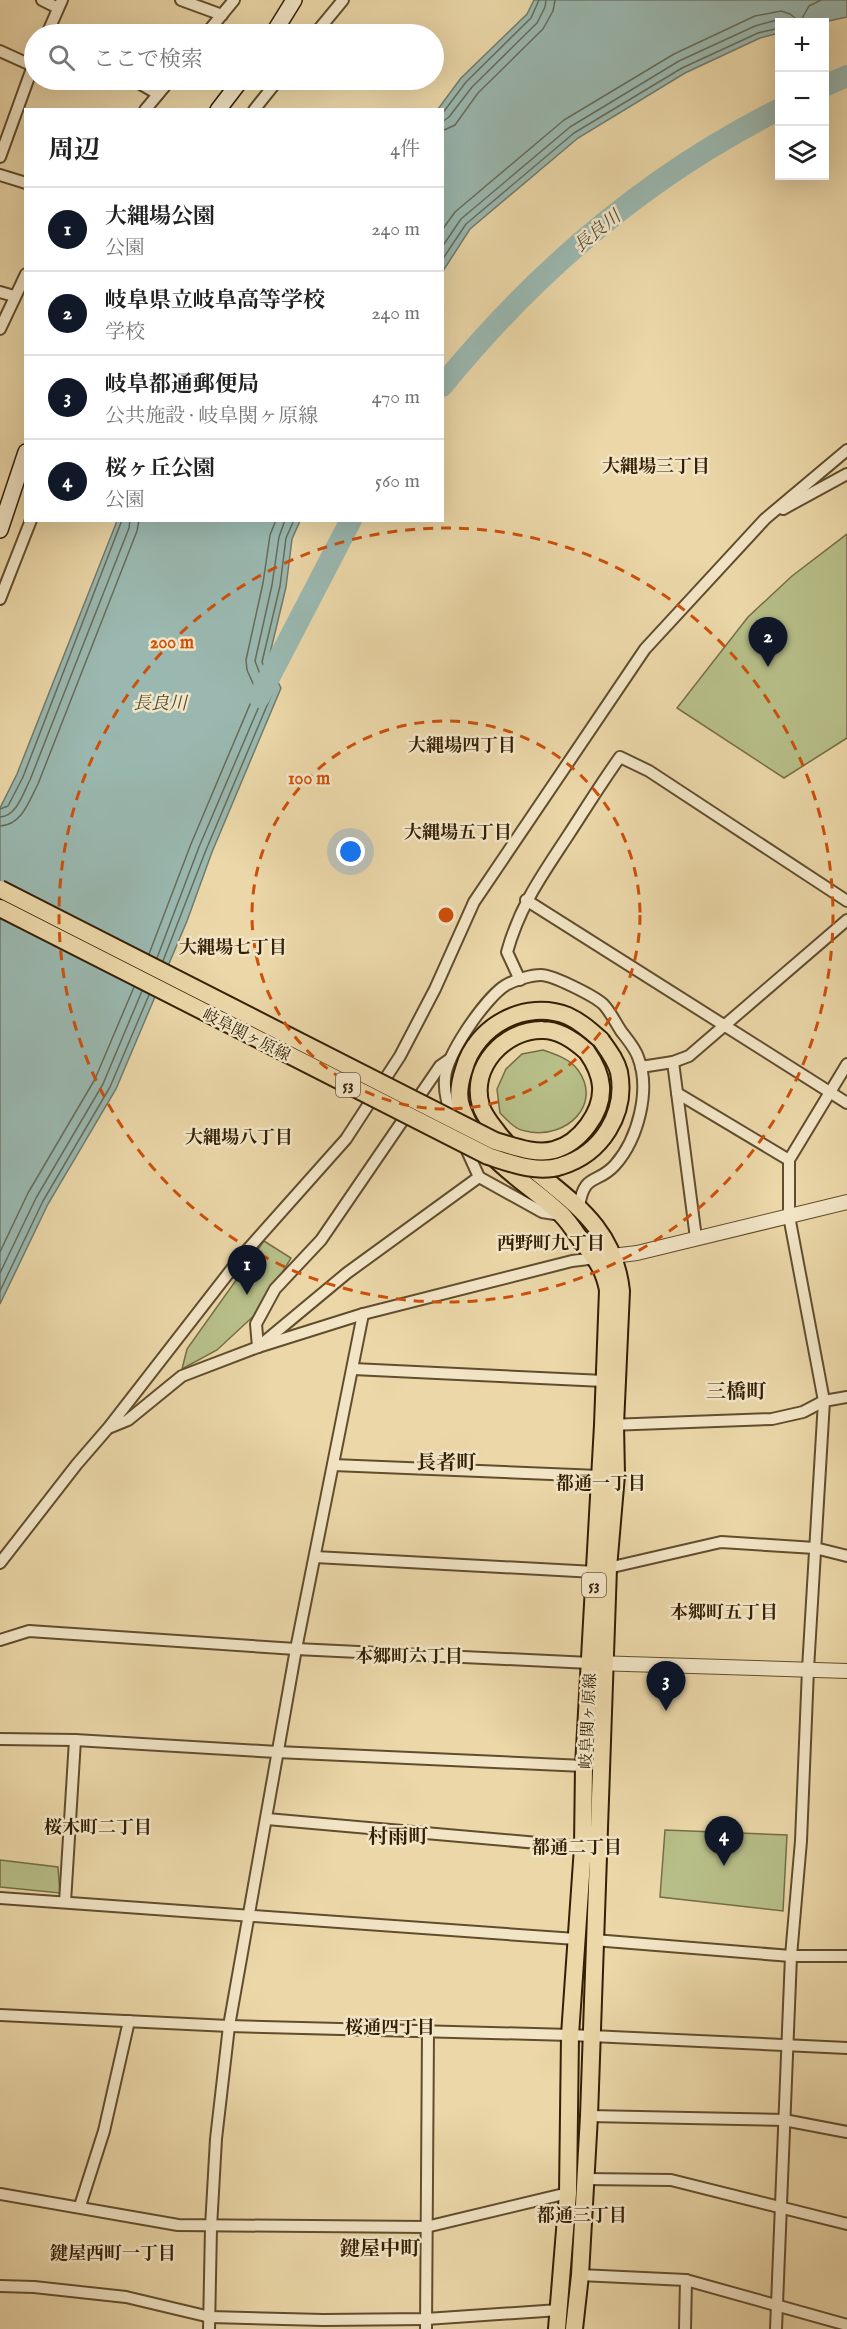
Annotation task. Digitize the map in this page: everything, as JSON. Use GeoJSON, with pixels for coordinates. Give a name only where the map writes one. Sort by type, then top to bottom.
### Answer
{"type":"FeatureCollection","features":[{"type":"Feature","properties":{"kind":"main road"},"geometry":{"type":"LineString","coordinates":[[279,24],[294,0]]}},
{"type":"Feature","properties":{"kind":"main road"},"geometry":{"type":"LineString","coordinates":[[220,108],[233,90]]}},
{"type":"Feature","properties":{"kind":"main road"},"geometry":{"type":"LineString","coordinates":[[0,530],[24,458]]}},
{"type":"Feature","properties":{"kind":"main road","name":"岐阜関ヶ原線"},"geometry":{"type":"LineString","coordinates":[[0,889],[495,1141],[517,1148],[535,1151],[555,1150],[584,1131],[597,1109],[601,1087],[596,1064],[587,1052],[562,1034],[545,1030],[516,1034],[498,1047],[486,1065],[479,1082],[481,1106],[491,1124],[511,1150],[579,1207],[594,1224],[613,1256],[619,1274],[621,1291],[609,1425],[599,1476],[601,1570],[589,2116],[580,2275],[574,2329]]}},
{"type":"Feature","properties":{"kind":"main road","name":"岐阜関ヶ原線"},"geometry":{"type":"LineString","coordinates":[[0,908],[488,1156],[513,1164],[534,1168],[560,1167],[594,1148],[606,1135],[614,1121],[620,1088],[619,1072],[611,1054],[601,1040],[588,1028],[568,1016],[547,1011],[529,1012],[510,1017],[496,1024],[474,1045],[467,1057],[460,1080],[462,1108],[476,1134],[498,1163],[561,1215],[596,1258],[605,1273],[608,1290],[604,1381],[616,1475],[601,1570]]}},
{"type":"Feature","properties":{"kind":"main road","name":"岐阜関ヶ原線"},"geometry":{"type":"LineString","coordinates":[[557,2329],[568,2193],[570,2035],[583,1847],[584,1766],[598,1663]]}},
{"type":"Feature","properties":{"kind":"street"},"geometry":{"type":"LineString","coordinates":[[42,0],[60,4],[51,24]]}},
{"type":"Feature","properties":{"kind":"street"},"geometry":{"type":"LineString","coordinates":[[181,0],[222,15]]}},
{"type":"Feature","properties":{"kind":"street"},"geometry":{"type":"LineString","coordinates":[[214,24],[234,0]]}},
{"type":"Feature","properties":{"kind":"street"},"geometry":{"type":"LineString","coordinates":[[323,24],[343,0]]}},
{"type":"Feature","properties":{"kind":"street"},"geometry":{"type":"LineString","coordinates":[[0,51],[24,61]]}},
{"type":"Feature","properties":{"kind":"street"},"geometry":{"type":"LineString","coordinates":[[0,157],[25,90]]}},
{"type":"Feature","properties":{"kind":"street"},"geometry":{"type":"LineString","coordinates":[[151,90],[158,94]]}},
{"type":"Feature","properties":{"kind":"street"},"geometry":{"type":"LineString","coordinates":[[147,108],[161,90]]}},
{"type":"Feature","properties":{"kind":"street"},"geometry":{"type":"LineString","coordinates":[[256,108],[270,90]]}},
{"type":"Feature","properties":{"kind":"street"},"geometry":{"type":"LineString","coordinates":[[0,175],[24,182]]}},
{"type":"Feature","properties":{"kind":"street"},"geometry":{"type":"LineString","coordinates":[[0,330],[24,278]]}},
{"type":"Feature","properties":{"kind":"street"},"geometry":{"type":"LineString","coordinates":[[0,292],[14,296]]}},
{"type":"Feature","properties":{"kind":"street"},"geometry":{"type":"LineString","coordinates":[[0,1563],[77,1464],[109,1428],[241,1257],[346,1139],[400,1056],[435,989],[474,902],[645,649],[765,519],[847,450]]}},
{"type":"Feature","properties":{"kind":"street"},"geometry":{"type":"LineString","coordinates":[[765,519],[847,474]]}},
{"type":"Feature","properties":{"kind":"street"},"geometry":{"type":"LineString","coordinates":[[0,599],[30,522]]}},
{"type":"Feature","properties":{"kind":"street"},"geometry":{"type":"LineString","coordinates":[[520,980],[507,952],[514,924],[526,900],[598,787],[620,757],[649,771],[847,901]]}},
{"type":"Feature","properties":{"kind":"street"},"geometry":{"type":"LineString","coordinates":[[526,900],[847,1102]]}},
{"type":"Feature","properties":{"kind":"street"},"geometry":{"type":"LineString","coordinates":[[641,1067],[673,1062],[689,1056],[847,920]]}},
{"type":"Feature","properties":{"kind":"street"},"geometry":{"type":"LineString","coordinates":[[561,1215],[542,1212],[479,1177],[448,1108],[444,1078],[455,1047],[495,994],[506,985],[542,975],[564,982],[603,1004],[638,1055],[641,1067],[643,1095],[633,1136],[614,1166],[590,1181],[581,1190],[579,1207]]}},
{"type":"Feature","properties":{"kind":"street"},"geometry":{"type":"LineString","coordinates":[[258,1347],[256,1324],[275,1289],[321,1240],[440,1066],[450,1059]]}},
{"type":"Feature","properties":{"kind":"street"},"geometry":{"type":"LineString","coordinates":[[673,1062],[696,1238]]}},
{"type":"Feature","properties":{"kind":"street"},"geometry":{"type":"LineString","coordinates":[[776,2329],[791,1956],[801,1840],[808,1670],[824,1401],[789,1216],[789,1160],[847,1064]]}},
{"type":"Feature","properties":{"kind":"street"},"geometry":{"type":"LineString","coordinates":[[677,1093],[789,1160]]}},
{"type":"Feature","properties":{"kind":"street"},"geometry":{"type":"LineString","coordinates":[[258,1347],[347,1273],[479,1177]]}},
{"type":"Feature","properties":{"kind":"street"},"geometry":{"type":"LineString","coordinates":[[109,1428],[128,1420],[182,1376],[258,1347],[363,1314],[572,1262],[637,1253],[847,1202]]}},
{"type":"Feature","properties":{"kind":"street"},"geometry":{"type":"LineString","coordinates":[[209,2323],[216,2139],[229,2026],[296,1649],[363,1314]]}},
{"type":"Feature","properties":{"kind":"street"},"geometry":{"type":"LineString","coordinates":[[353,1369],[604,1381]]}},
{"type":"Feature","properties":{"kind":"street"},"geometry":{"type":"LineString","coordinates":[[609,1425],[745,1422],[772,1419],[803,1412],[824,1401],[847,1397]]}},
{"type":"Feature","properties":{"kind":"street"},"geometry":{"type":"LineString","coordinates":[[333,1465],[599,1476]]}},
{"type":"Feature","properties":{"kind":"street"},"geometry":{"type":"LineString","coordinates":[[315,1557],[601,1570],[721,1542],[815,1548],[847,1556]]}},
{"type":"Feature","properties":{"kind":"street"},"geometry":{"type":"LineString","coordinates":[[0,1640],[29,1631],[296,1649],[598,1663],[847,1671]]}},
{"type":"Feature","properties":{"kind":"street"},"geometry":{"type":"LineString","coordinates":[[0,1739],[75,1740],[584,1766]]}},
{"type":"Feature","properties":{"kind":"street"},"geometry":{"type":"LineString","coordinates":[[65,1902],[75,1740]]}},
{"type":"Feature","properties":{"kind":"street"},"geometry":{"type":"LineString","coordinates":[[267,1819],[583,1847]]}},
{"type":"Feature","properties":{"kind":"street"},"geometry":{"type":"LineString","coordinates":[[0,1899],[250,1914],[576,1939]]}},
{"type":"Feature","properties":{"kind":"street"},"geometry":{"type":"LineString","coordinates":[[594,1940],[791,1956],[847,1956]]}},
{"type":"Feature","properties":{"kind":"street"},"geometry":{"type":"LineString","coordinates":[[0,2015],[229,2026],[570,2035],[847,2048]]}},
{"type":"Feature","properties":{"kind":"street"},"geometry":{"type":"LineString","coordinates":[[80,2206],[104,2131],[129,2021]]}},
{"type":"Feature","properties":{"kind":"street"},"geometry":{"type":"LineString","coordinates":[[426,2324],[428,2031]]}},
{"type":"Feature","properties":{"kind":"street"},"geometry":{"type":"LineString","coordinates":[[589,2116],[784,2120],[847,2133]]}},
{"type":"Feature","properties":{"kind":"street"},"geometry":{"type":"LineString","coordinates":[[584,2179],[671,2180],[847,2224]]}},
{"type":"Feature","properties":{"kind":"street"},"geometry":{"type":"LineString","coordinates":[[0,2194],[80,2206],[178,2225],[426,2227],[568,2193]]}},
{"type":"Feature","properties":{"kind":"street"},"geometry":{"type":"LineString","coordinates":[[580,2275],[686,2280],[847,2325]]}},
{"type":"Feature","properties":{"kind":"street"},"geometry":{"type":"LineString","coordinates":[[685,2329],[686,2280]]}},
{"type":"Feature","properties":{"kind":"street"},"geometry":{"type":"LineString","coordinates":[[0,2286],[34,2287],[126,2297],[209,2323],[323,2320],[426,2324],[559,2310]]}},
{"type":"Feature","properties":{"kind":"green space"},"geometry":{"type":"Polygon","coordinates":[[[847,534],[847,738],[784,778],[677,708],[748,617],[792,576],[847,534]]]}},
{"type":"Feature","properties":{"kind":"green space"},"geometry":{"type":"Polygon","coordinates":[[[543,1050],[562,1057],[575,1066],[585,1083],[586,1095],[583,1107],[568,1124],[556,1130],[523,1131],[500,1113],[497,1089],[506,1069],[522,1054],[543,1050]]]}},
{"type":"Feature","properties":{"kind":"green space"},"geometry":{"type":"Polygon","coordinates":[[[264,1241],[291,1258],[259,1311],[217,1350],[182,1369],[187,1349],[264,1241]]]}},
{"type":"Feature","properties":{"kind":"green space"},"geometry":{"type":"Polygon","coordinates":[[[665,1830],[787,1835],[783,1911],[660,1897],[665,1830]]]}},
{"type":"Feature","properties":{"kind":"green space"},"geometry":{"type":"Polygon","coordinates":[[[0,1860],[58,1867],[60,1893],[0,1887],[0,1860]]]}},
{"type":"Feature","properties":{"kind":"water"},"geometry":{"type":"Polygon","coordinates":[[[534,0],[847,0],[847,17],[829,21],[829,18],[775,18],[775,34],[760,38],[685,73],[578,138],[470,229],[444,269],[444,108],[439,108],[461,78],[527,14],[534,0]]]}},
{"type":"Feature","properties":{"kind":"water","name":"長良川"},"geometry":{"type":"Polygon","coordinates":[[[117,522],[300,522],[292,539],[286,587],[268,662],[281,688],[116,1089],[48,1204],[0,1304],[0,808],[17,774],[117,522]]]}},
{"type":"Feature","properties":{"kind":"waterway","name":"長良川"},"geometry":{"type":"LineString","coordinates":[[829,84],[847,76]]}},
{"type":"Feature","properties":{"kind":"waterway","name":"長良川"},"geometry":{"type":"LineString","coordinates":[[444,384],[515,304],[596,230],[685,164],[731,135],[775,112]]}},
{"type":"Feature","properties":{"kind":"waterway","name":"長良川"},"geometry":{"type":"LineString","coordinates":[[259,697],[350,522]]}},
{"type":"Feature","properties":{"kind":"place","name":"岐阜県立岐阜高等学校"},"geometry":{"type":"Point","coordinates":[768,667]}},
{"type":"Feature","properties":{"kind":"place","name":"大縄場公園"},"geometry":{"type":"Point","coordinates":[247,1295]}},
{"type":"Feature","properties":{"kind":"place","name":"岐阜都通郵便局"},"geometry":{"type":"Point","coordinates":[666,1711]}},
{"type":"Feature","properties":{"kind":"place","name":"桜ヶ丘公園"},"geometry":{"type":"Point","coordinates":[724,1866]}},
{"type":"Feature","properties":{"kind":"district","name":"大縄場三丁目"},"geometry":{"type":"Point","coordinates":[656,466]}},
{"type":"Feature","properties":{"kind":"district","name":"大縄場四丁目"},"geometry":{"type":"Point","coordinates":[462,745]}},
{"type":"Feature","properties":{"kind":"district","name":"大縄場五丁目"},"geometry":{"type":"Point","coordinates":[458,832]}},
{"type":"Feature","properties":{"kind":"district","name":"大縄場七丁目"},"geometry":{"type":"Point","coordinates":[233,947]}},
{"type":"Feature","properties":{"kind":"district","name":"大縄場八丁目"},"geometry":{"type":"Point","coordinates":[239,1137]}},
{"type":"Feature","properties":{"kind":"district","name":"西野町九丁目"},"geometry":{"type":"Point","coordinates":[551,1243]}},
{"type":"Feature","properties":{"kind":"district","name":"三橋町"},"geometry":{"type":"Point","coordinates":[736,1391]}},
{"type":"Feature","properties":{"kind":"district","name":"長者町"},"geometry":{"type":"Point","coordinates":[446,1462]}},
{"type":"Feature","properties":{"kind":"district","name":"都通一丁目"},"geometry":{"type":"Point","coordinates":[601,1483]}},
{"type":"Feature","properties":{"kind":"district","name":"本郷町五丁目"},"geometry":{"type":"Point","coordinates":[724,1612]}},
{"type":"Feature","properties":{"kind":"district","name":"本郷町六丁目"},"geometry":{"type":"Point","coordinates":[409,1656]}},
{"type":"Feature","properties":{"kind":"district","name":"桜木町二丁目"},"geometry":{"type":"Point","coordinates":[98,1827]}},
{"type":"Feature","properties":{"kind":"district","name":"村雨町"},"geometry":{"type":"Point","coordinates":[398,1836]}},
{"type":"Feature","properties":{"kind":"district","name":"都通二丁目"},"geometry":{"type":"Point","coordinates":[577,1847]}},
{"type":"Feature","properties":{"kind":"district","name":"桜通四丁目"},"geometry":{"type":"Point","coordinates":[390,2027]}},
{"type":"Feature","properties":{"kind":"district","name":"都通三丁目"},"geometry":{"type":"Point","coordinates":[582,2215]}},
{"type":"Feature","properties":{"kind":"district","name":"鍵屋中町"},"geometry":{"type":"Point","coordinates":[380,2248]}},
{"type":"Feature","properties":{"kind":"district","name":"鍵屋西町一丁目"},"geometry":{"type":"Point","coordinates":[113,2253]}}]}
